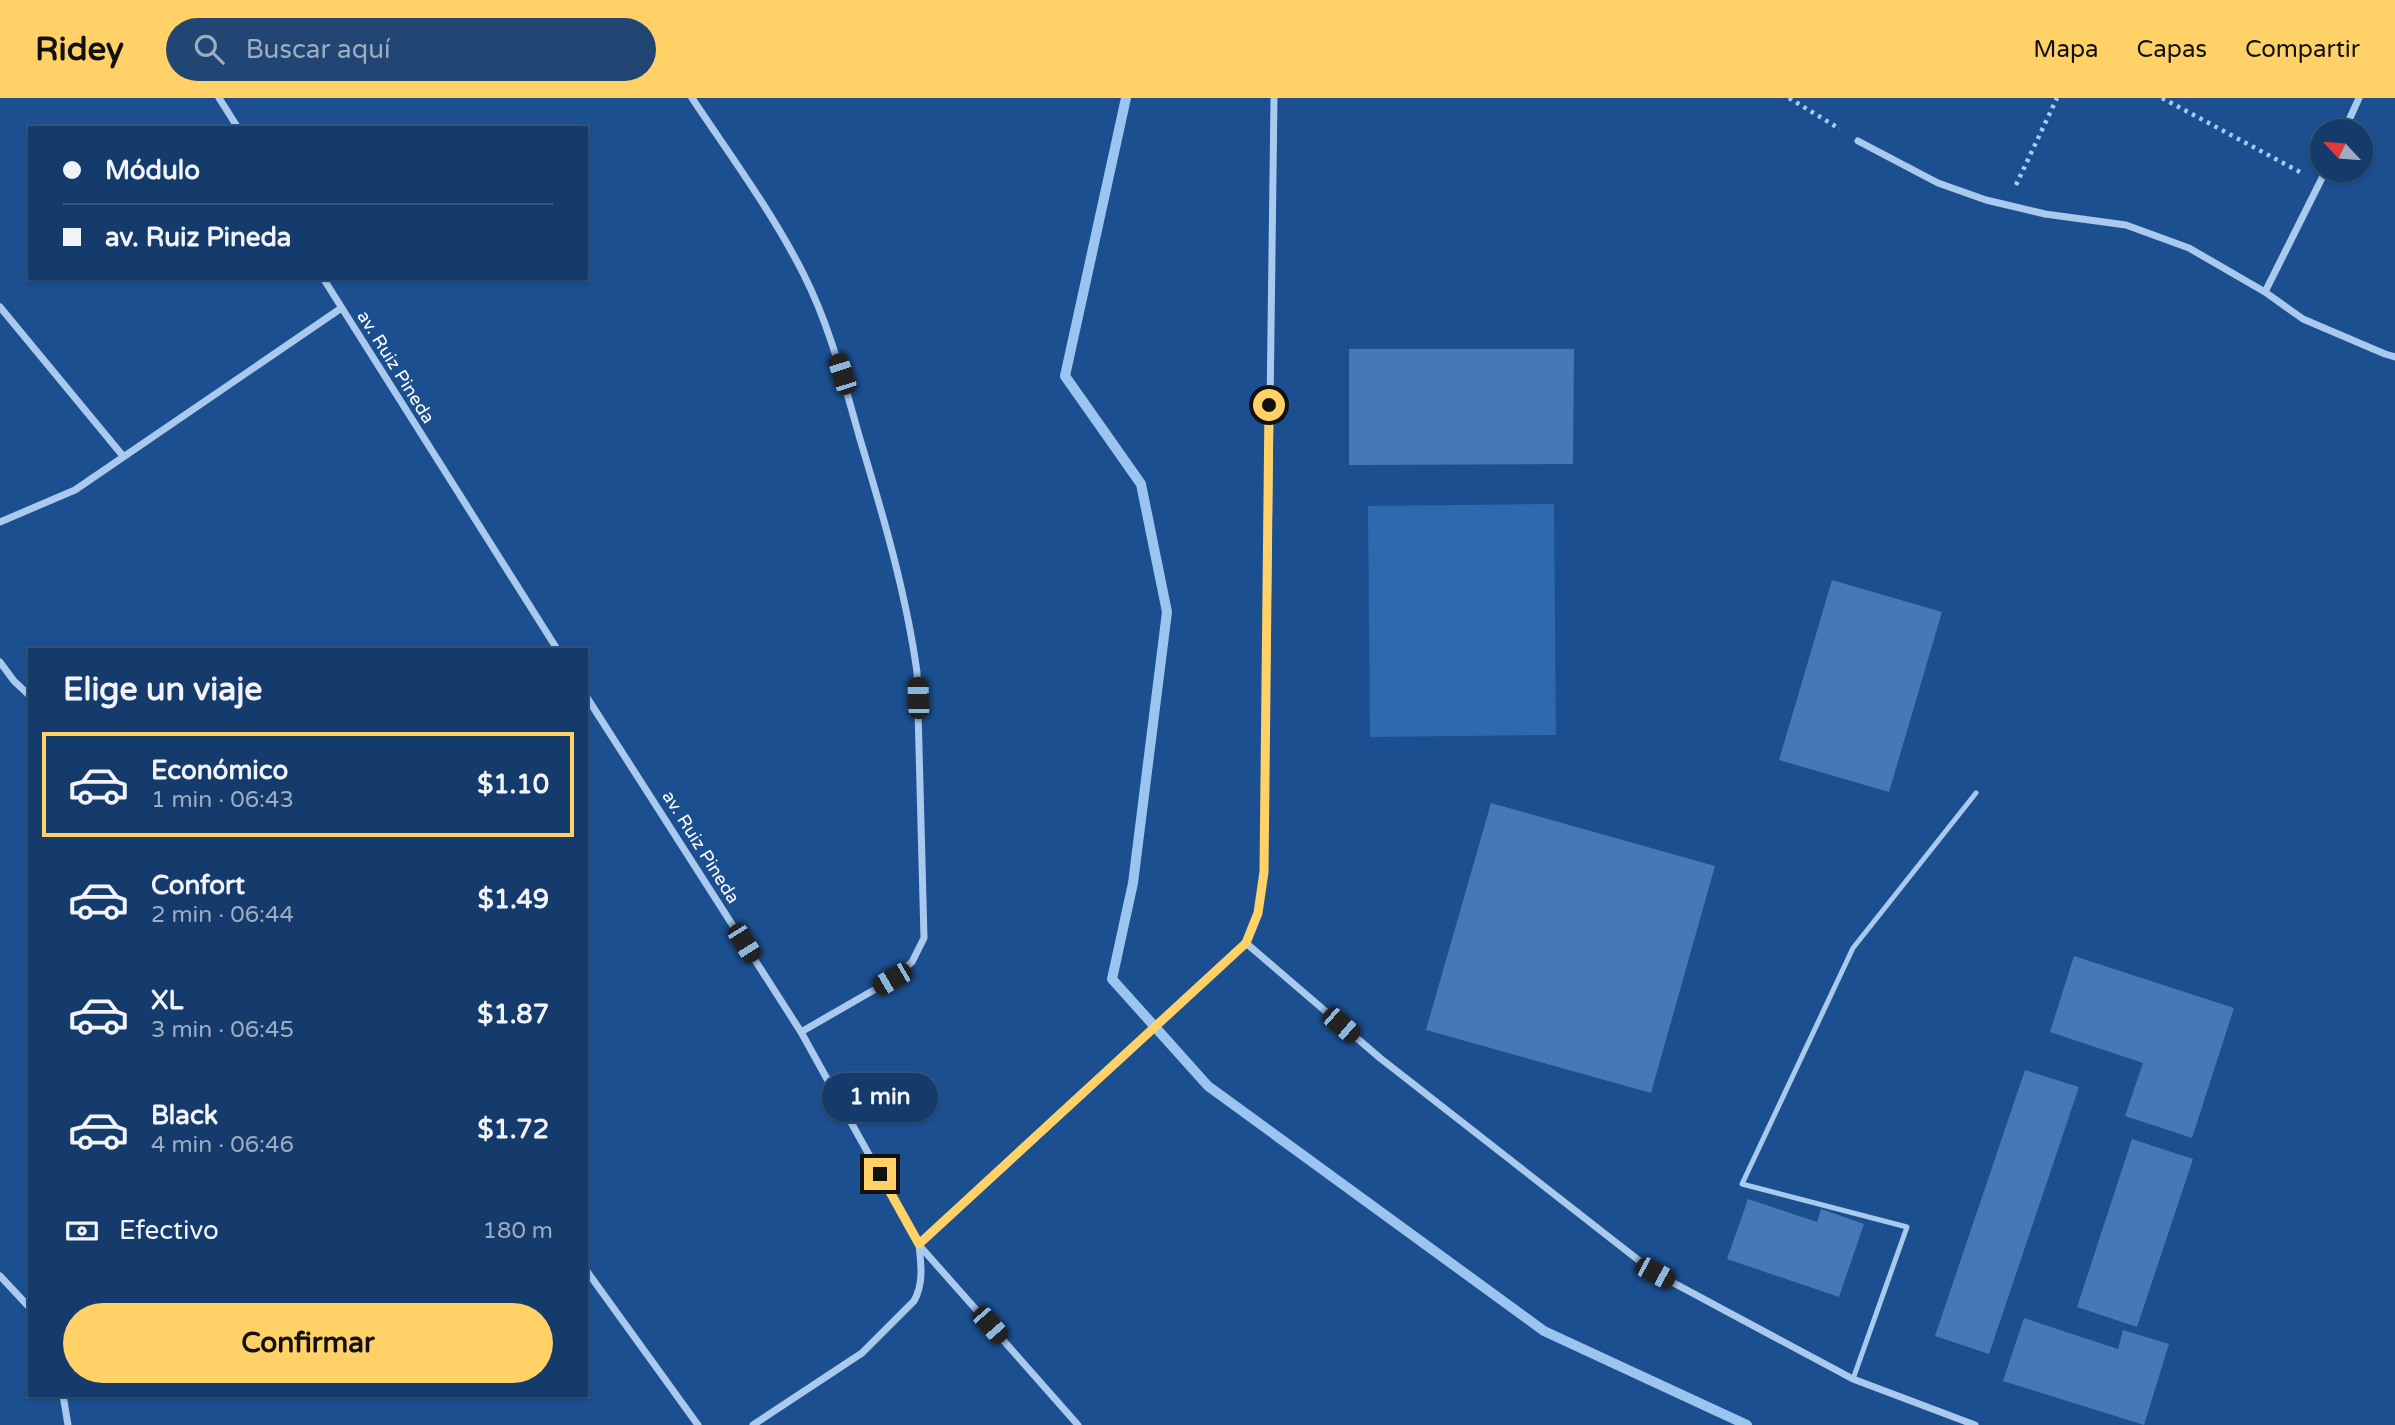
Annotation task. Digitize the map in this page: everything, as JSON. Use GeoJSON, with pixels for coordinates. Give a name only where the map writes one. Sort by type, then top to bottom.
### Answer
{"type":"FeatureCollection","features":[{"type":"Feature","properties":{"kind":"street"},"geometry":{"type":"LineString","coordinates":[[219,98],[236,126]]}},
{"type":"Feature","properties":{"kind":"street"},"geometry":{"type":"LineString","coordinates":[[692,98],[785,239],[805,277],[831,339],[878,499],[913,638],[917,672],[925,938],[912,962],[892,979],[801,1032]]}},
{"type":"Feature","properties":{"kind":"street"},"geometry":{"type":"LineString","coordinates":[[753,1425],[862,1353],[914,1301],[920,1291],[922,1278],[919,1244],[1246,943],[1258,913],[1264,872],[1273,98]]}},
{"type":"Feature","properties":{"kind":"street"},"geometry":{"type":"LineString","coordinates":[[2349,119],[2359,98]]}},
{"type":"Feature","properties":{"kind":"street"},"geometry":{"type":"LineString","coordinates":[[1858,141],[1938,183],[1986,200],[2045,214],[2126,225],[2189,248],[2265,292],[2303,319],[2395,357]]}},
{"type":"Feature","properties":{"kind":"street"},"geometry":{"type":"LineString","coordinates":[[2265,292],[2320,182]]}},
{"type":"Feature","properties":{"kind":"street","name":"av. Ruiz Pineda"},"geometry":{"type":"LineString","coordinates":[[324,280],[556,648]]}},
{"type":"Feature","properties":{"kind":"street"},"geometry":{"type":"LineString","coordinates":[[0,307],[123,456]]}},
{"type":"Feature","properties":{"kind":"street"},"geometry":{"type":"LineString","coordinates":[[0,522],[75,490],[340,309]]}},
{"type":"Feature","properties":{"kind":"street"},"geometry":{"type":"LineString","coordinates":[[0,662],[28,694]]}},
{"type":"Feature","properties":{"kind":"street","name":"av. Ruiz Pineda"},"geometry":{"type":"LineString","coordinates":[[588,698],[801,1032],[919,1244],[1077,1425]]}},
{"type":"Feature","properties":{"kind":"street"},"geometry":{"type":"LineString","coordinates":[[1246,943],[1380,1058],[1655,1273],[1853,1379],[1975,1425]]}},
{"type":"Feature","properties":{"kind":"street"},"geometry":{"type":"LineString","coordinates":[[588,1273],[698,1425]]}},
{"type":"Feature","properties":{"kind":"street"},"geometry":{"type":"LineString","coordinates":[[0,1276],[28,1306]]}},
{"type":"Feature","properties":{"kind":"street"},"geometry":{"type":"LineString","coordinates":[[63,1397],[68,1425]]}},
{"type":"Feature","properties":{"kind":"lane"},"geometry":{"type":"LineString","coordinates":[[1853,1379],[1907,1227],[1742,1184],[1853,948],[1976,793]]}},
{"type":"Feature","properties":{"kind":"path"},"geometry":{"type":"LineString","coordinates":[[1789,98],[1858,141]]}},
{"type":"Feature","properties":{"kind":"path"},"geometry":{"type":"LineString","coordinates":[[2007,205],[2057,98]]}},
{"type":"Feature","properties":{"kind":"path"},"geometry":{"type":"LineString","coordinates":[[2162,98],[2310,177]]}},
{"type":"Feature","properties":{"kind":"shaded area"},"geometry":{"type":"Polygon","coordinates":[[[1554,504],[1556,735],[1370,737],[1368,506],[1554,504]]]}},
{"type":"Feature","properties":{"kind":"building"},"geometry":{"type":"Polygon","coordinates":[[[1349,349],[1574,349],[1573,464],[1349,465],[1349,349]]]}},
{"type":"Feature","properties":{"kind":"building"},"geometry":{"type":"Polygon","coordinates":[[[1832,580],[1942,612],[1889,792],[1779,760],[1832,580]]]}},
{"type":"Feature","properties":{"kind":"building"},"geometry":{"type":"Polygon","coordinates":[[[1491,803],[1715,866],[1651,1093],[1426,1030],[1491,803]]]}},
{"type":"Feature","properties":{"kind":"building"},"geometry":{"type":"Polygon","coordinates":[[[2074,956],[2234,1008],[2192,1138],[2125,1116],[2143,1063],[2050,1032],[2074,956]]]}},
{"type":"Feature","properties":{"kind":"building"},"geometry":{"type":"Polygon","coordinates":[[[2025,1070],[2079,1087],[1989,1354],[1935,1336],[2025,1070]]]}},
{"type":"Feature","properties":{"kind":"building"},"geometry":{"type":"Polygon","coordinates":[[[2132,1139],[2193,1159],[2137,1327],[2077,1307],[2132,1139]]]}},
{"type":"Feature","properties":{"kind":"building"},"geometry":{"type":"Polygon","coordinates":[[[1748,1199],[1817,1222],[1821,1209],[1864,1224],[1839,1297],[1727,1259],[1748,1199]]]}},
{"type":"Feature","properties":{"kind":"building"},"geometry":{"type":"Polygon","coordinates":[[[2024,1318],[2118,1349],[2123,1330],[2169,1344],[2144,1425],[2003,1381],[2024,1318]]]}},
{"type":"Feature","properties":{"kind":"waterway"},"geometry":{"type":"LineString","coordinates":[[1126,98],[1065,376],[1141,484],[1167,612],[1133,883],[1112,979],[1208,1086],[1544,1331],[1747,1425]]}},
{"type":"Feature","properties":{"kind":"route"},"geometry":{"type":"LineString","coordinates":[[880,1174],[919,1244],[1246,943],[1258,913],[1264,872],[1269,405]]}}]}
